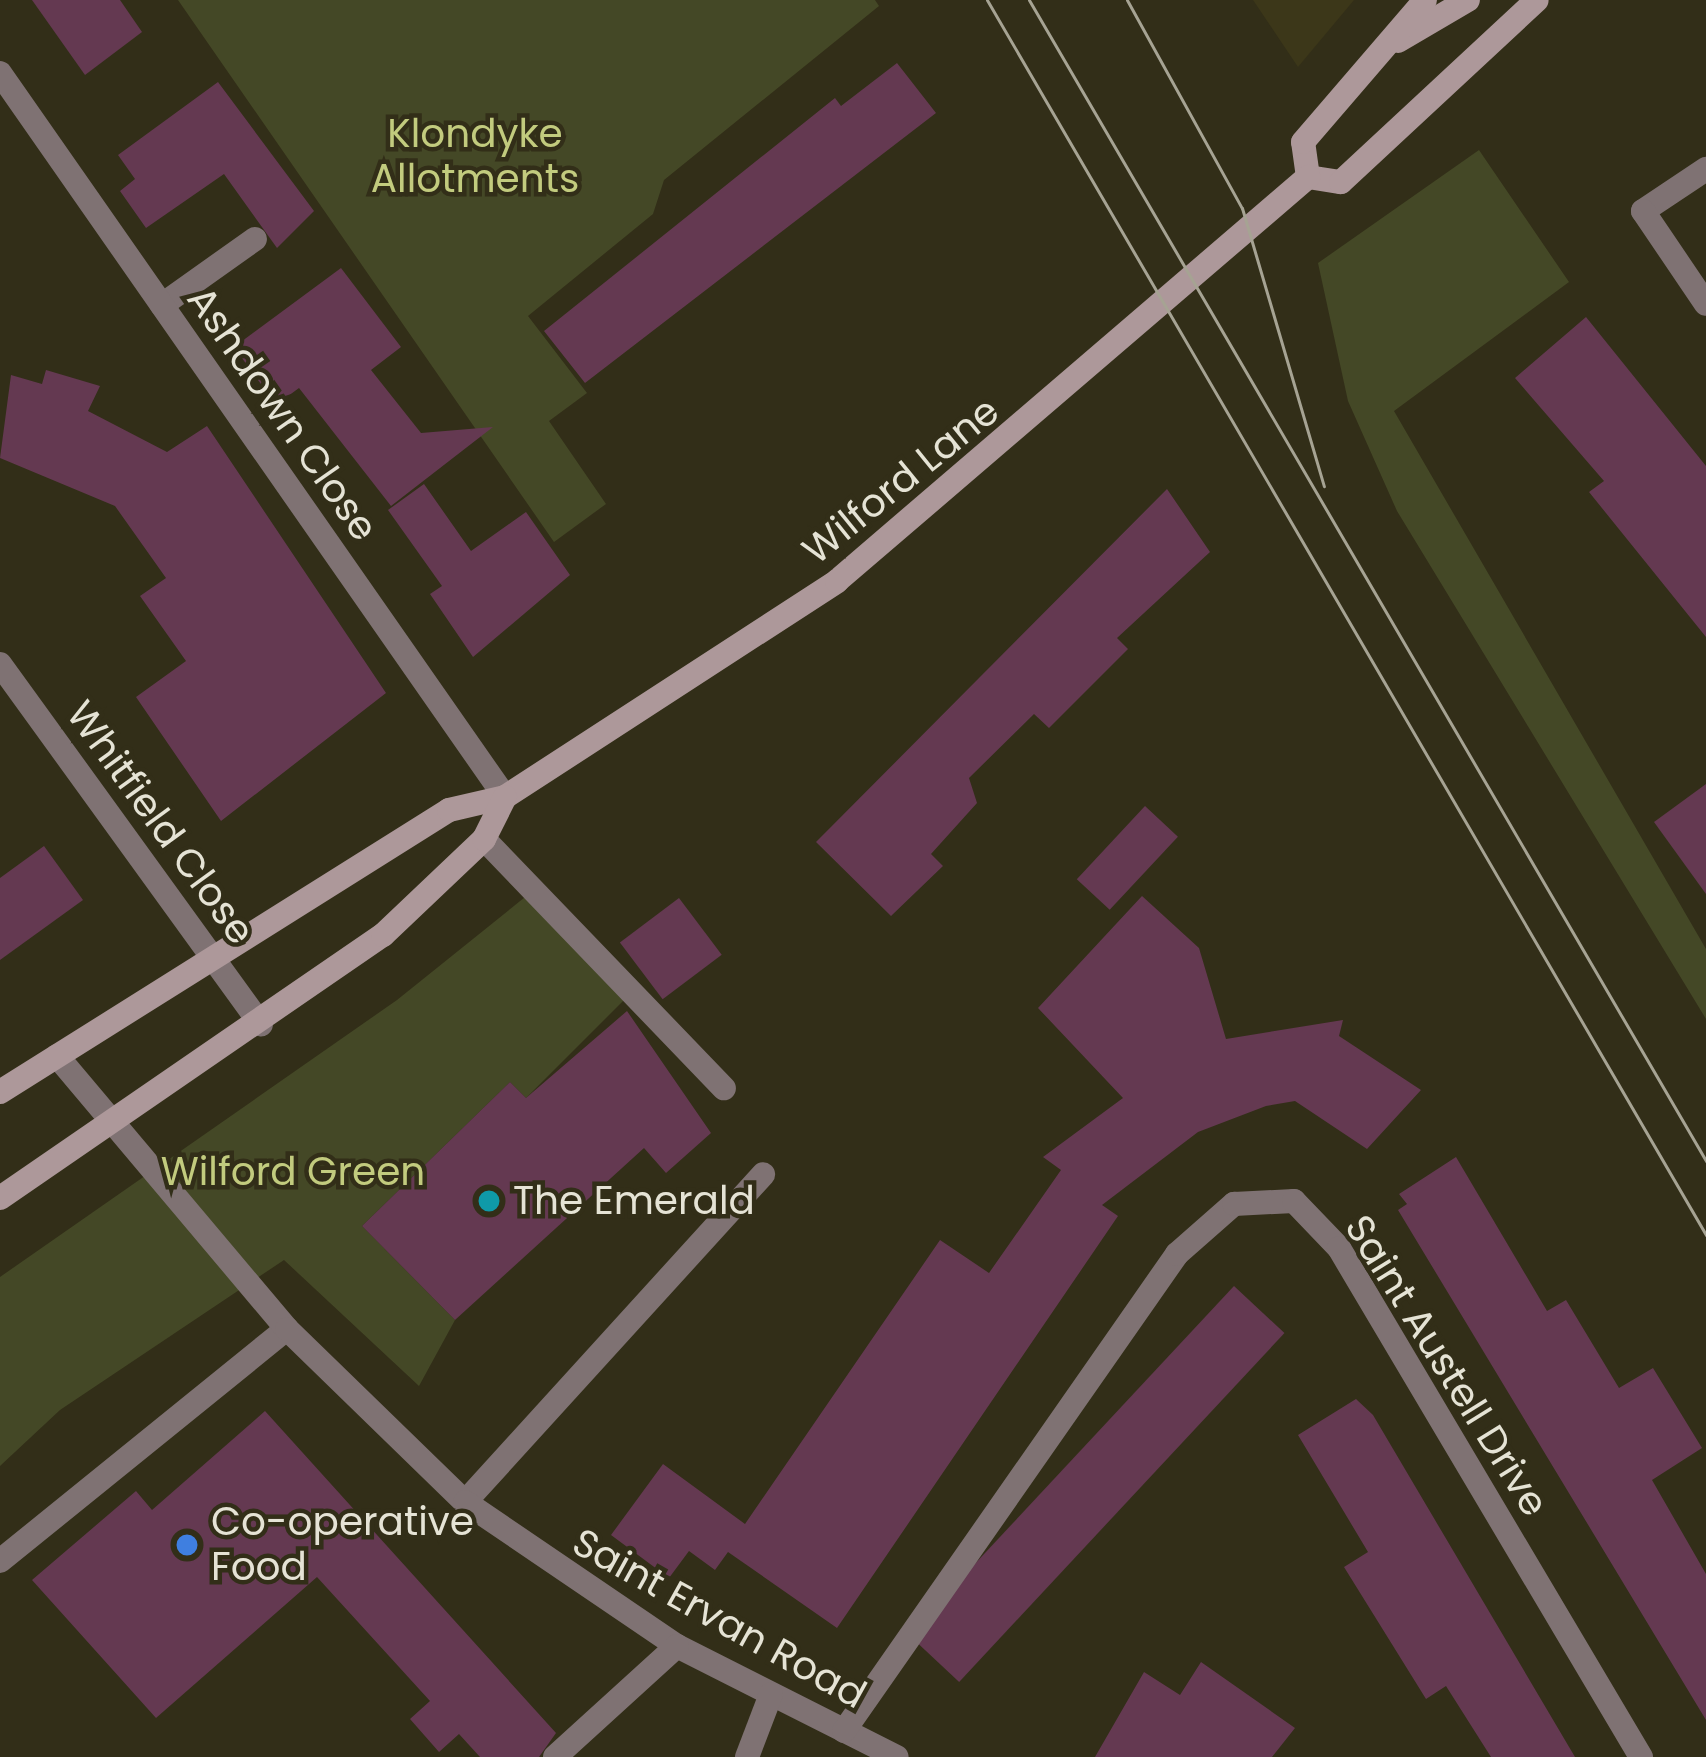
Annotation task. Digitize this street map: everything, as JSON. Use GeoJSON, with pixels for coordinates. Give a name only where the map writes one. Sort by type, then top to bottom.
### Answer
{"type":"FeatureCollection","features":[{"type":"Feature","properties":{"kind":"main road"},"geometry":{"type":"LineString","coordinates":[[1309,177],[1303,142],[1425,0]]}},
{"type":"Feature","properties":{"kind":"main road"},"geometry":{"type":"LineString","coordinates":[[1381,52],[1468,0]]}},
{"type":"Feature","properties":{"kind":"main road","name":"Wilford Lane"},"geometry":{"type":"LineString","coordinates":[[0,1092],[449,810],[505,797],[837,581],[1309,177],[1341,182],[1537,0]]}},
{"type":"Feature","properties":{"kind":"main road"},"geometry":{"type":"LineString","coordinates":[[0,1198],[261,1024],[383,935],[484,839],[505,797]]}},
{"type":"Feature","properties":{"kind":"street","name":"Ashdown Close"},"geometry":{"type":"LineString","coordinates":[[0,73],[505,797]]}},
{"type":"Feature","properties":{"kind":"street"},"geometry":{"type":"LineString","coordinates":[[1706,169],[1643,212],[1706,304]]}},
{"type":"Feature","properties":{"kind":"street"},"geometry":{"type":"LineString","coordinates":[[162,305],[255,238]]}},
{"type":"Feature","properties":{"kind":"street","name":"Whitfield Close"},"geometry":{"type":"LineString","coordinates":[[0,664],[261,1024]]}},
{"type":"Feature","properties":{"kind":"street"},"geometry":{"type":"LineString","coordinates":[[484,839],[724,1088]]}},
{"type":"Feature","properties":{"kind":"street","name":"Saint Ervan Road"},"geometry":{"type":"LineString","coordinates":[[57,1056],[110,1126],[287,1329],[466,1502],[676,1646],[897,1757]]}},
{"type":"Feature","properties":{"kind":"street"},"geometry":{"type":"LineString","coordinates":[[466,1502],[763,1174]]}},
{"type":"Feature","properties":{"kind":"street","name":"Saint Austell Drive"},"geometry":{"type":"LineString","coordinates":[[844,1731],[1177,1253],[1234,1204],[1294,1201],[1339,1247],[1641,1757]]}},
{"type":"Feature","properties":{"kind":"street"},"geometry":{"type":"LineString","coordinates":[[0,1561],[287,1329]]}},
{"type":"Feature","properties":{"kind":"street"},"geometry":{"type":"LineString","coordinates":[[555,1757],[676,1646]]}},
{"type":"Feature","properties":{"kind":"street"},"geometry":{"type":"LineString","coordinates":[[747,1757],[771,1694]]}},
{"type":"Feature","properties":{"kind":"shaded area"},"geometry":{"type":"Polygon","coordinates":[[[1253,0],[1354,0],[1298,67],[1253,0]]]}},
{"type":"Feature","properties":{"kind":"green space","name":"Klondyke Allotments"},"geometry":{"type":"Polygon","coordinates":[[[178,0],[875,0],[879,6],[664,180],[653,214],[528,316],[587,393],[549,421],[606,504],[554,542],[178,0]]]}},
{"type":"Feature","properties":{"kind":"green space"},"geometry":{"type":"Polygon","coordinates":[[[1479,150],[1569,282],[1394,411],[1706,949],[1706,1019],[1397,511],[1348,401],[1318,263],[1479,150]]]}},
{"type":"Feature","properties":{"kind":"green space","name":"Wilford Green"},"geometry":{"type":"Polygon","coordinates":[[[540,885],[633,991],[526,1098],[510,1082],[362,1226],[455,1320],[419,1386],[284,1260],[60,1410],[0,1466],[0,1277],[397,1000],[540,885]]]}},
{"type":"Feature","properties":{"kind":"building"},"geometry":{"type":"Polygon","coordinates":[[[32,0],[120,0],[142,32],[85,75],[32,0]]]}},
{"type":"Feature","properties":{"kind":"building"},"geometry":{"type":"Polygon","coordinates":[[[897,63],[936,113],[585,383],[544,331],[835,98],[841,106],[897,63]]]}},
{"type":"Feature","properties":{"kind":"building"},"geometry":{"type":"Polygon","coordinates":[[[218,82],[314,211],[277,248],[224,174],[146,228],[120,191],[135,179],[118,155],[218,82]]]}},
{"type":"Feature","properties":{"kind":"building"},"geometry":{"type":"Polygon","coordinates":[[[341,268],[401,347],[371,370],[421,433],[493,427],[391,506],[299,388],[276,405],[234,347],[341,268]]]}},
{"type":"Feature","properties":{"kind":"building"},"geometry":{"type":"Polygon","coordinates":[[[1586,317],[1706,466],[1706,637],[1589,492],[1604,481],[1515,378],[1586,317]]]}},
{"type":"Feature","properties":{"kind":"building"},"geometry":{"type":"Polygon","coordinates":[[[46,370],[100,386],[88,411],[167,452],[207,426],[386,693],[221,821],[136,697],[186,661],[140,596],[166,578],[115,506],[0,458],[11,375],[42,384],[46,370]]]}},
{"type":"Feature","properties":{"kind":"building"},"geometry":{"type":"Polygon","coordinates":[[[424,484],[471,551],[526,512],[570,575],[473,657],[430,594],[442,586],[388,510],[424,484]]]}},
{"type":"Feature","properties":{"kind":"building"},"geometry":{"type":"Polygon","coordinates":[[[1167,489],[1210,552],[1117,638],[1128,649],[1049,728],[1034,714],[969,778],[977,803],[931,854],[943,866],[891,916],[816,842],[1167,489]]]}},
{"type":"Feature","properties":{"kind":"building"},"geometry":{"type":"Polygon","coordinates":[[[1706,784],[1706,894],[1654,822],[1706,784]]]}},
{"type":"Feature","properties":{"kind":"building"},"geometry":{"type":"Polygon","coordinates":[[[1145,806],[1178,837],[1110,910],[1077,879],[1145,806]]]}},
{"type":"Feature","properties":{"kind":"building"},"geometry":{"type":"Polygon","coordinates":[[[44,846],[83,900],[0,960],[0,878],[44,846]]]}},
{"type":"Feature","properties":{"kind":"building"},"geometry":{"type":"Polygon","coordinates":[[[1142,896],[1199,948],[1226,1039],[1343,1020],[1339,1036],[1421,1090],[1367,1149],[1295,1101],[1266,1106],[1198,1132],[1102,1205],[1118,1216],[837,1628],[728,1552],[715,1570],[689,1551],[669,1578],[611,1535],[663,1464],[745,1524],[940,1240],[989,1273],[1061,1170],[1043,1157],[1123,1098],[1038,1008],[1142,896]]]}},
{"type":"Feature","properties":{"kind":"building"},"geometry":{"type":"Polygon","coordinates":[[[679,898],[722,955],[663,999],[620,943],[679,898]]]}},
{"type":"Feature","properties":{"kind":"building","name":"The Emerald"},"geometry":{"type":"Polygon","coordinates":[[[627,1011],[711,1133],[666,1173],[644,1148],[455,1320],[362,1226],[510,1082],[526,1098],[627,1011]]]}},
{"type":"Feature","properties":{"kind":"building"},"geometry":{"type":"Polygon","coordinates":[[[1456,1157],[1547,1311],[1566,1300],[1619,1388],[1653,1368],[1702,1448],[1652,1480],[1706,1574],[1706,1720],[1398,1210],[1407,1204],[1399,1194],[1456,1157]]]}},
{"type":"Feature","properties":{"kind":"building"},"geometry":{"type":"Polygon","coordinates":[[[1234,1286],[1284,1333],[959,1682],[909,1635],[1234,1286]]]}},
{"type":"Feature","properties":{"kind":"building"},"geometry":{"type":"Polygon","coordinates":[[[1356,1399],[1373,1415],[1575,1757],[1491,1757],[1446,1686],[1426,1699],[1344,1567],[1368,1552],[1298,1435],[1356,1399]]]}},
{"type":"Feature","properties":{"kind":"building","name":"Co-operative Food"},"geometry":{"type":"Polygon","coordinates":[[[265,1411],[556,1733],[539,1757],[480,1757],[459,1734],[439,1752],[410,1719],[430,1701],[317,1577],[156,1718],[32,1580],[136,1491],[152,1510],[265,1411]]]}},
{"type":"Feature","properties":{"kind":"building"},"geometry":{"type":"Polygon","coordinates":[[[1201,1662],[1295,1728],[1272,1757],[1095,1757],[1144,1672],[1180,1695],[1201,1662]]]}},
{"type":"Feature","properties":{"kind":"tram line"},"geometry":{"type":"LineString","coordinates":[[987,0],[1706,1235]]}},
{"type":"Feature","properties":{"kind":"tram line"},"geometry":{"type":"LineString","coordinates":[[1029,0],[1706,1161]]}},
{"type":"Feature","properties":{"kind":"tram line"},"geometry":{"type":"LineString","coordinates":[[1127,0],[1242,208],[1324,486]]}},
{"type":"Feature","properties":{"kind":"place","name":"The Emerald"},"geometry":{"type":"Point","coordinates":[489,1201]}},
{"type":"Feature","properties":{"kind":"place","name":"Co-operative Food"},"geometry":{"type":"Point","coordinates":[187,1545]}}]}
